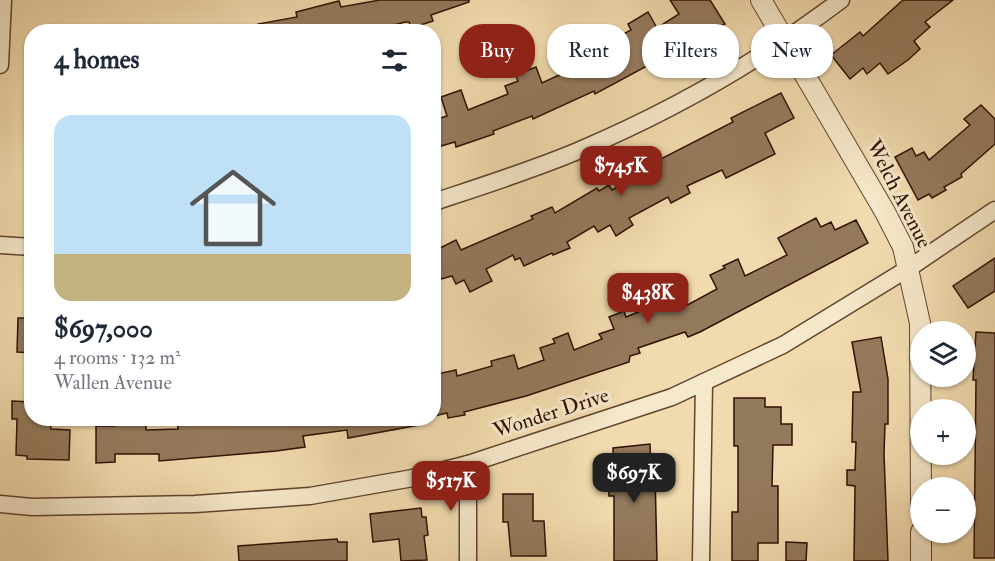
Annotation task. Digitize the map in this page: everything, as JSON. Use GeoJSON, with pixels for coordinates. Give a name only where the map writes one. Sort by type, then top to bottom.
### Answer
{"type":"FeatureCollection","features":[{"type":"Feature","properties":{"kind":"street"},"geometry":{"type":"LineString","coordinates":[[0,65],[3,0]]}},
{"type":"Feature","properties":{"kind":"street","name":"Welch Avenue"},"geometry":{"type":"LineString","coordinates":[[761,0],[776,24]]}},
{"type":"Feature","properties":{"kind":"street"},"geometry":{"type":"LineString","coordinates":[[807,24],[841,0]]}},
{"type":"Feature","properties":{"kind":"street"},"geometry":{"type":"LineString","coordinates":[[441,200],[580,150],[705,89],[751,61]]}},
{"type":"Feature","properties":{"kind":"street","name":"Welch Avenue"},"geometry":{"type":"LineString","coordinates":[[808,78],[885,212],[903,247],[909,268],[920,323],[921,477]]}},
{"type":"Feature","properties":{"kind":"street","name":"Wonder Drive"},"geometry":{"type":"LineString","coordinates":[[0,504],[32,507],[195,504],[310,495],[414,478],[468,464],[672,398],[783,345],[909,268],[995,210]]}},
{"type":"Feature","properties":{"kind":"street"},"geometry":{"type":"LineString","coordinates":[[0,244],[24,246]]}},
{"type":"Feature","properties":{"kind":"street"},"geometry":{"type":"LineString","coordinates":[[701,561],[704,382]]}},
{"type":"Feature","properties":{"kind":"street"},"geometry":{"type":"LineString","coordinates":[[468,464],[468,561]]}},
{"type":"Feature","properties":{"kind":"street"},"geometry":{"type":"LineString","coordinates":[[921,543],[921,561]]}},
{"type":"Feature","properties":{"kind":"building"},"geometry":{"type":"Polygon","coordinates":[[[380,0],[469,0],[469,2],[431,15],[433,21],[424,24],[405,22],[398,24],[258,24],[297,17],[296,12],[339,1],[341,7],[380,0]]]}},
{"type":"Feature","properties":{"kind":"building"},"geometry":{"type":"Polygon","coordinates":[[[670,0],[710,0],[725,24],[663,24],[679,14],[670,0]]]}},
{"type":"Feature","properties":{"kind":"building"},"geometry":{"type":"Polygon","coordinates":[[[903,0],[953,0],[925,22],[930,27],[914,41],[920,49],[908,60],[888,74],[880,63],[867,74],[863,68],[850,79],[833,58],[833,53],[860,32],[863,36],[903,0]]]}},
{"type":"Feature","properties":{"kind":"building"},"geometry":{"type":"Polygon","coordinates":[[[648,12],[655,24],[642,24],[642,69],[630,75],[631,30],[628,24],[648,12]]]}},
{"type":"Feature","properties":{"kind":"building"},"geometry":{"type":"Polygon","coordinates":[[[536,67],[542,83],[553,78],[625,78],[595,94],[594,91],[533,119],[532,116],[493,131],[494,134],[456,147],[455,142],[441,146],[441,118],[447,116],[441,97],[461,90],[468,110],[508,94],[505,86],[518,81],[516,78],[535,78],[536,67]]]}},
{"type":"Feature","properties":{"kind":"building"},"geometry":{"type":"Polygon","coordinates":[[[781,93],[794,118],[765,133],[775,154],[726,178],[722,170],[687,186],[690,193],[671,203],[668,197],[629,218],[633,225],[616,236],[610,225],[598,232],[594,226],[567,242],[570,248],[553,255],[552,253],[524,266],[520,258],[515,260],[513,255],[486,269],[492,281],[470,292],[464,280],[456,284],[452,276],[441,279],[441,248],[456,240],[461,250],[533,219],[531,216],[552,207],[555,213],[597,188],[599,191],[609,185],[612,190],[651,169],[649,165],[733,122],[731,118],[781,93]]]}},
{"type":"Feature","properties":{"kind":"building"},"geometry":{"type":"Polygon","coordinates":[[[981,105],[995,119],[995,144],[961,174],[962,177],[944,187],[946,190],[932,198],[929,194],[918,200],[895,157],[912,148],[916,156],[924,152],[929,160],[970,125],[964,119],[981,105]]]}},
{"type":"Feature","properties":{"kind":"building"},"geometry":{"type":"Polygon","coordinates":[[[816,218],[821,227],[831,222],[835,230],[856,220],[868,243],[700,332],[688,337],[685,332],[638,348],[640,353],[630,356],[629,362],[526,396],[464,412],[465,415],[448,418],[447,413],[441,414],[441,373],[456,370],[457,376],[492,366],[491,361],[514,355],[518,369],[544,360],[540,348],[555,343],[553,339],[568,333],[574,350],[602,339],[599,334],[614,329],[609,317],[624,311],[626,317],[677,296],[682,308],[717,289],[710,275],[725,268],[723,266],[738,259],[745,276],[787,255],[778,238],[816,218]]]}},
{"type":"Feature","properties":{"kind":"building"},"geometry":{"type":"Polygon","coordinates":[[[995,258],[995,291],[968,308],[953,286],[995,258]]]}},
{"type":"Feature","properties":{"kind":"building"},"geometry":{"type":"Polygon","coordinates":[[[18,318],[24,318],[24,352],[17,352],[18,318]]]}},
{"type":"Feature","properties":{"kind":"building"},"geometry":{"type":"Polygon","coordinates":[[[976,332],[995,333],[995,558],[974,558],[974,543],[976,543],[976,332]]]}},
{"type":"Feature","properties":{"kind":"building"},"geometry":{"type":"Polygon","coordinates":[[[881,337],[888,379],[888,424],[885,424],[884,454],[888,561],[854,561],[855,486],[847,485],[847,470],[855,470],[856,442],[852,442],[853,392],[861,392],[852,342],[881,337]]]}},
{"type":"Feature","properties":{"kind":"building"},"geometry":{"type":"Polygon","coordinates":[[[734,398],[765,398],[765,407],[781,407],[781,424],[792,424],[792,445],[773,445],[772,486],[778,486],[778,543],[758,543],[758,561],[732,561],[732,512],[738,512],[738,446],[734,446],[734,398]]]}},
{"type":"Feature","properties":{"kind":"building"},"geometry":{"type":"Polygon","coordinates":[[[12,401],[24,402],[24,426],[50,426],[51,429],[70,430],[69,460],[27,459],[27,456],[16,455],[17,419],[12,419],[12,401]]]}},
{"type":"Feature","properties":{"kind":"building"},"geometry":{"type":"Polygon","coordinates":[[[96,426],[146,426],[146,430],[178,429],[178,426],[414,426],[348,438],[347,430],[303,436],[305,447],[276,451],[159,461],[159,454],[115,454],[115,462],[96,463],[96,426]]]}},
{"type":"Feature","properties":{"kind":"building"},"geometry":{"type":"Polygon","coordinates":[[[650,444],[651,473],[655,472],[657,561],[614,561],[614,496],[609,496],[608,470],[614,470],[613,448],[650,444]]]}},
{"type":"Feature","properties":{"kind":"building"},"geometry":{"type":"Polygon","coordinates":[[[503,494],[533,494],[533,521],[544,521],[546,556],[511,556],[508,522],[503,522],[503,494]]]}},
{"type":"Feature","properties":{"kind":"building"},"geometry":{"type":"Polygon","coordinates":[[[421,508],[422,517],[426,517],[428,535],[424,536],[427,560],[401,561],[399,539],[373,542],[370,514],[421,508]]]}},
{"type":"Feature","properties":{"kind":"building"},"geometry":{"type":"Polygon","coordinates":[[[337,539],[338,542],[347,542],[347,561],[239,561],[238,546],[337,539]]]}},
{"type":"Feature","properties":{"kind":"building"},"geometry":{"type":"Polygon","coordinates":[[[786,542],[807,543],[806,561],[786,561],[786,542]]]}}]}
